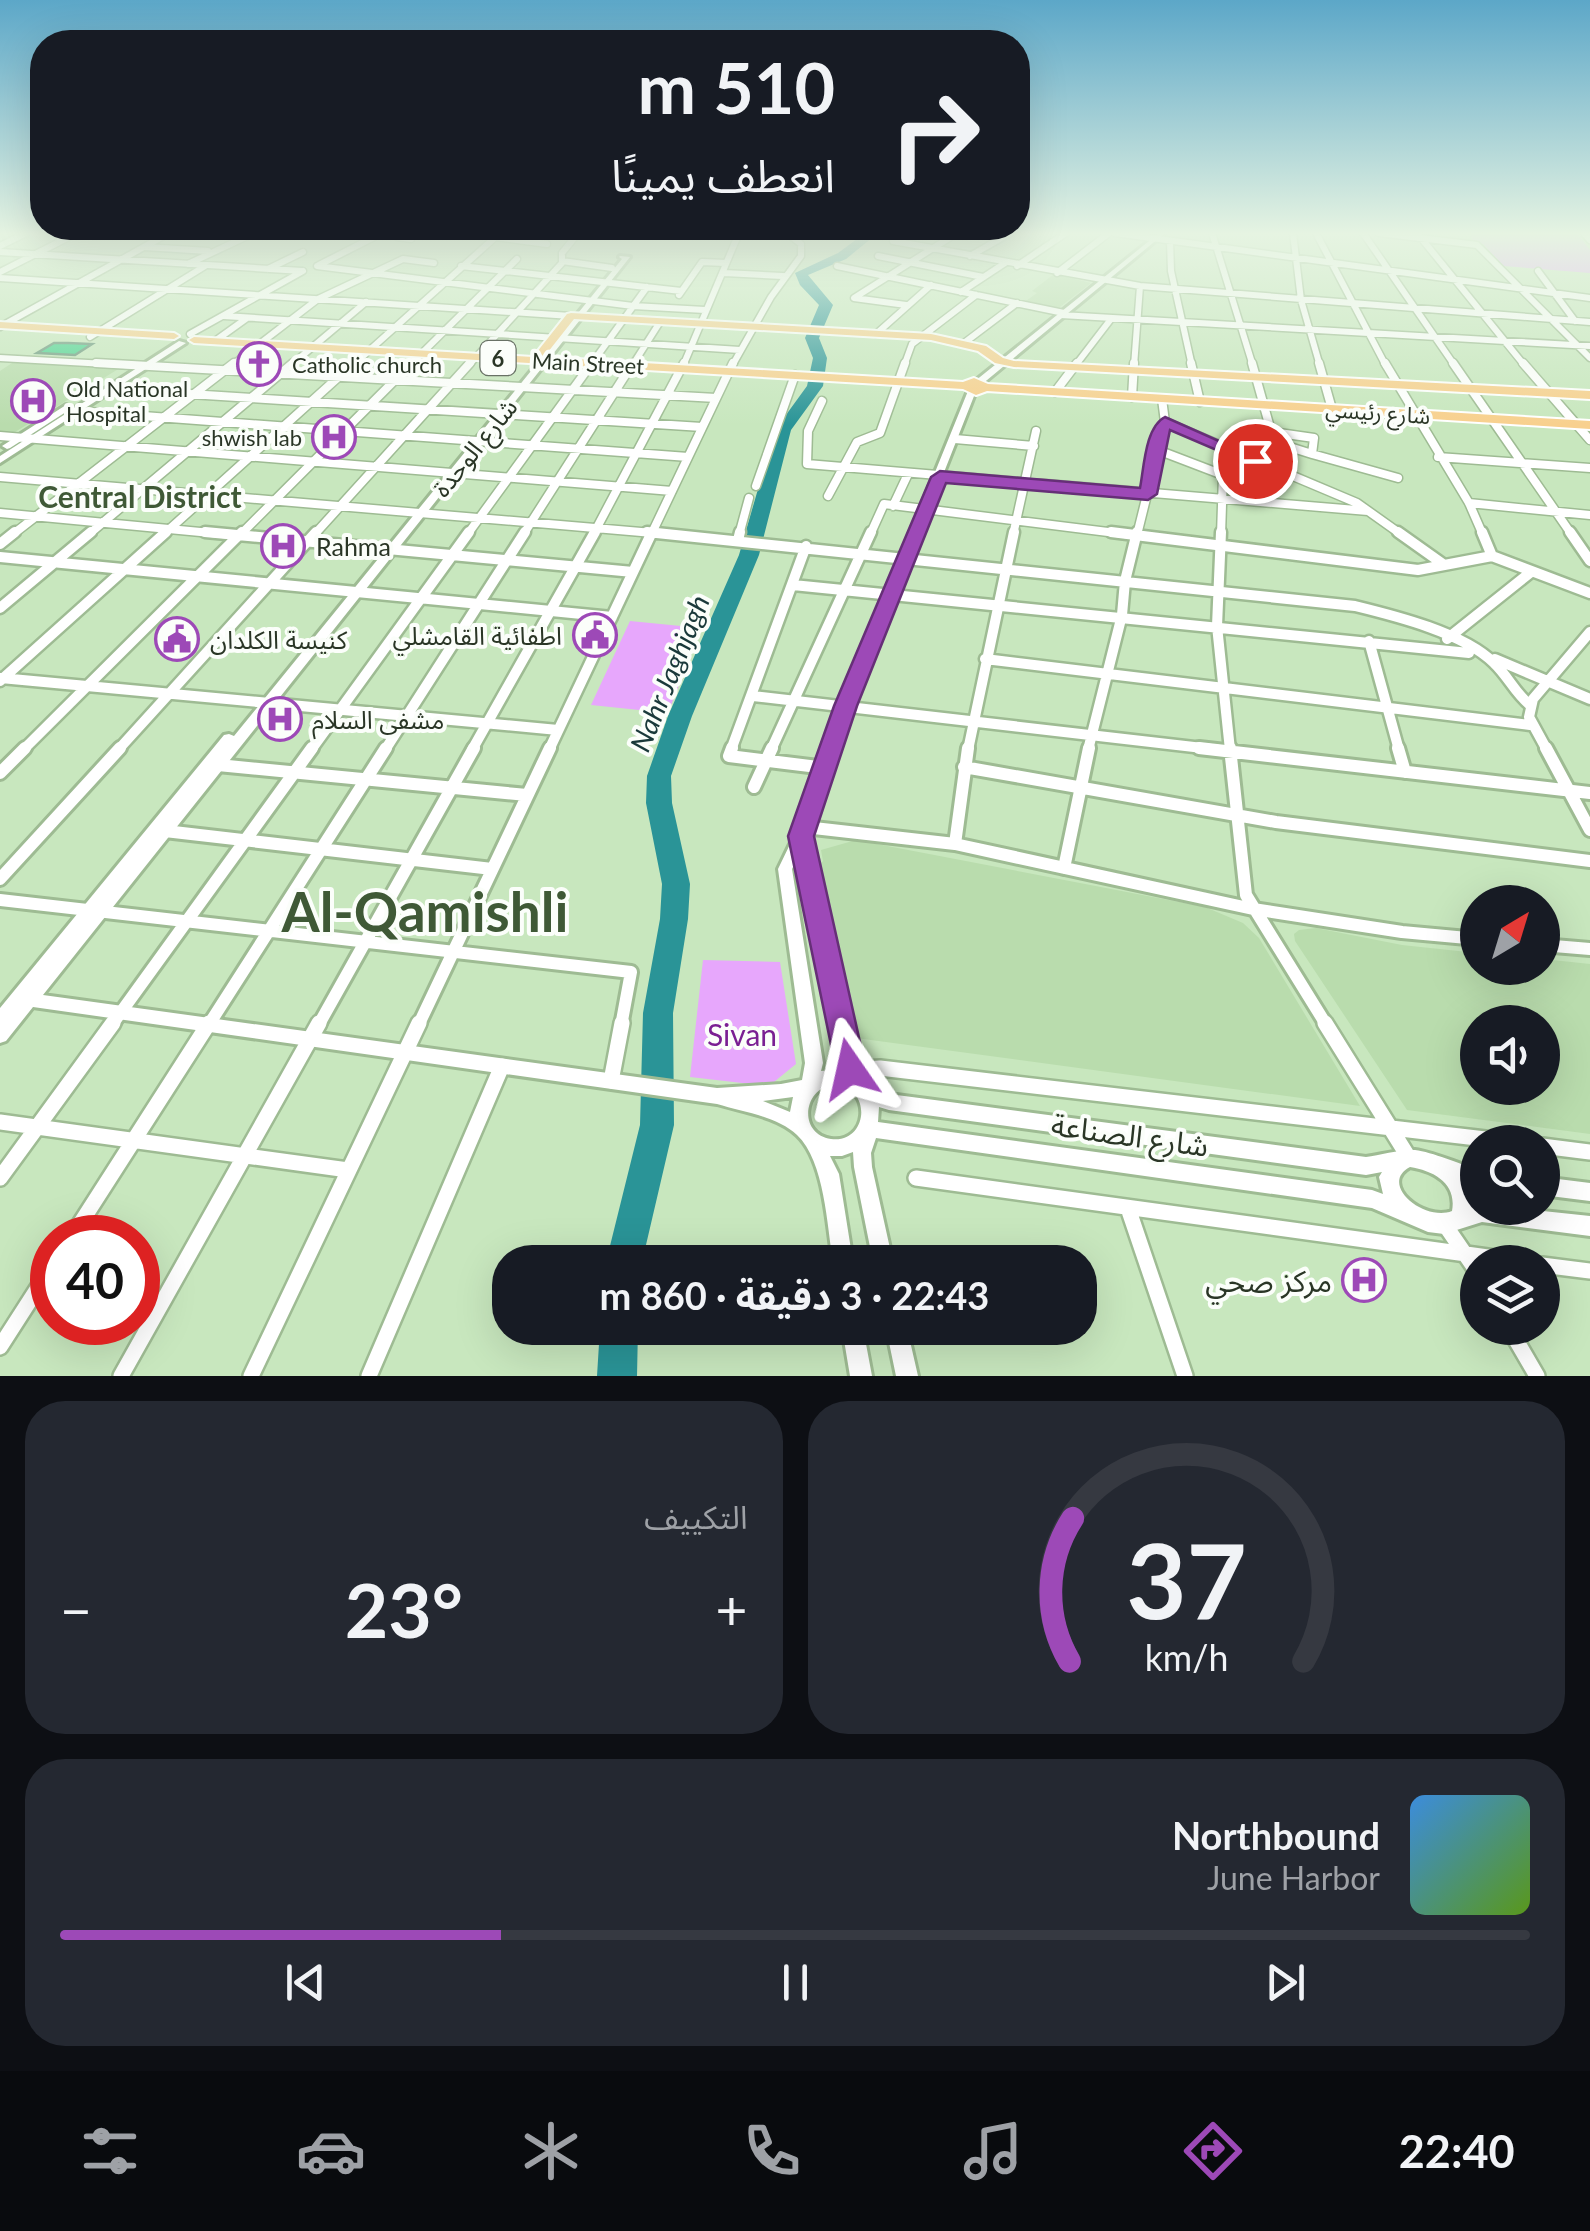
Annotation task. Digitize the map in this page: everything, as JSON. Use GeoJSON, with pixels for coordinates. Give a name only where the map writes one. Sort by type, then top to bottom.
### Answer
{"type":"FeatureCollection","features":[{"type":"Feature","properties":{"kind":"highway"},"geometry":{"type":"LineString","coordinates":[[574,316],[920,336],[964,343],[986,350],[1003,362],[1590,395]]}},
{"type":"Feature","properties":{"kind":"highway","name":"شارع الوحدة"},"geometry":{"type":"LineString","coordinates":[[540,360],[574,316]]}},
{"type":"Feature","properties":{"kind":"highway","name":"6"},"geometry":{"type":"LineString","coordinates":[[1,327],[182,339]]}},
{"type":"Feature","properties":{"kind":"highway","name":"Main Street"},"geometry":{"type":"LineString","coordinates":[[182,339],[799,376]]}},
{"type":"Feature","properties":{"kind":"highway","name":"شارع رئيسي"},"geometry":{"type":"LineString","coordinates":[[799,376],[1584,424]]}},
{"type":"Feature","properties":{"kind":"street"},"geometry":{"type":"LineString","coordinates":[[1,327],[53,297]]}},
{"type":"Feature","properties":{"kind":"street"},"geometry":{"type":"LineString","coordinates":[[95,334],[155,297]]}},
{"type":"Feature","properties":{"kind":"street"},"geometry":{"type":"LineString","coordinates":[[0,450],[132,366],[260,297]]}},
{"type":"Feature","properties":{"kind":"street"},"geometry":{"type":"LineString","coordinates":[[285,297],[574,316]]}},
{"type":"Feature","properties":{"kind":"street"},"geometry":{"type":"LineString","coordinates":[[0,544],[322,297]]}},
{"type":"Feature","properties":{"kind":"street"},"geometry":{"type":"LineString","coordinates":[[1,679],[428,297]]}},
{"type":"Feature","properties":{"kind":"street"},"geometry":{"type":"LineString","coordinates":[[0,773],[481,297]]}},
{"type":"Feature","properties":{"kind":"street"},"geometry":{"type":"LineString","coordinates":[[0,879],[528,297]]}},
{"type":"Feature","properties":{"kind":"street"},"geometry":{"type":"LineString","coordinates":[[562,297],[706,310]]}},
{"type":"Feature","properties":{"kind":"street","name":"شارع الوحدة"},"geometry":{"type":"LineString","coordinates":[[574,316],[591,297]]}},
{"type":"Feature","properties":{"kind":"street"},"geometry":{"type":"LineString","coordinates":[[0,1178],[639,297]]}},
{"type":"Feature","properties":{"kind":"street"},"geometry":{"type":"LineString","coordinates":[[121,1376],[620,487],[682,368],[712,297]]}},
{"type":"Feature","properties":{"kind":"street"},"geometry":{"type":"LineString","coordinates":[[251,1376],[750,327],[769,297]]}},
{"type":"Feature","properties":{"kind":"street"},"geometry":{"type":"LineString","coordinates":[[855,297],[906,305]]}},
{"type":"Feature","properties":{"kind":"street"},"geometry":{"type":"LineString","coordinates":[[876,334],[915,297]]}},
{"type":"Feature","properties":{"kind":"street"},"geometry":{"type":"LineString","coordinates":[[828,496],[857,442],[880,433],[911,347],[972,297]]}},
{"type":"Feature","properties":{"kind":"street"},"geometry":{"type":"LineString","coordinates":[[990,297],[1062,314],[1110,319],[1590,346]]}},
{"type":"Feature","properties":{"kind":"street"},"geometry":{"type":"LineString","coordinates":[[840,1245],[829,1174],[797,1108],[810,1086],[814,1062],[784,869],[803,832],[846,706],[975,387],[1081,297]]}},
{"type":"Feature","properties":{"kind":"street"},"geometry":{"type":"LineString","coordinates":[[1132,398],[1139,297]]}},
{"type":"Feature","properties":{"kind":"street"},"geometry":{"type":"LineString","coordinates":[[1177,297],[1200,402]]}},
{"type":"Feature","properties":{"kind":"street"},"geometry":{"type":"LineString","coordinates":[[1229,297],[1274,442],[1398,478]]}},
{"type":"Feature","properties":{"kind":"street"},"geometry":{"type":"LineString","coordinates":[[1272,297],[1590,322]]}},
{"type":"Feature","properties":{"kind":"street"},"geometry":{"type":"LineString","coordinates":[[1349,297],[1438,457],[1470,503],[1492,556]]}},
{"type":"Feature","properties":{"kind":"street"},"geometry":{"type":"LineString","coordinates":[[1407,297],[1590,562]]}},
{"type":"Feature","properties":{"kind":"street"},"geometry":{"type":"LineString","coordinates":[[1466,297],[1550,393],[1584,424],[1590,440]]}},
{"type":"Feature","properties":{"kind":"street"},"geometry":{"type":"LineString","coordinates":[[1528,297],[1590,358]]}},
{"type":"Feature","properties":{"kind":"street"},"geometry":{"type":"LineString","coordinates":[[1560,297],[1575,321]]}},
{"type":"Feature","properties":{"kind":"street"},"geometry":{"type":"LineString","coordinates":[[1301,300],[1332,409]]}},
{"type":"Feature","properties":{"kind":"street"},"geometry":{"type":"LineString","coordinates":[[0,608],[366,302]]}},
{"type":"Feature","properties":{"kind":"street"},"geometry":{"type":"LineString","coordinates":[[964,343],[1016,303]]}},
{"type":"Feature","properties":{"kind":"street"},"geometry":{"type":"LineString","coordinates":[[224,316],[740,350]]}},
{"type":"Feature","properties":{"kind":"street"},"geometry":{"type":"LineString","coordinates":[[215,341],[248,317]]}},
{"type":"Feature","properties":{"kind":"street"},"geometry":{"type":"LineString","coordinates":[[1055,392],[1110,319]]}},
{"type":"Feature","properties":{"kind":"street"},"geometry":{"type":"LineString","coordinates":[[86,1215],[660,322]]}},
{"type":"Feature","properties":{"kind":"street"},"geometry":{"type":"LineString","coordinates":[[0,460],[182,339]]}},
{"type":"Feature","properties":{"kind":"street"},"geometry":{"type":"LineString","coordinates":[[0,358],[716,398]]}},
{"type":"Feature","properties":{"kind":"street","name":"شارع الوحدة"},"geometry":{"type":"LineString","coordinates":[[0,1036],[24,999],[94,911],[540,360]]}},
{"type":"Feature","properties":{"kind":"street"},"geometry":{"type":"LineString","coordinates":[[756,486],[799,376]]}},
{"type":"Feature","properties":{"kind":"street"},"geometry":{"type":"LineString","coordinates":[[112,389],[702,427]]}},
{"type":"Feature","properties":{"kind":"street"},"geometry":{"type":"LineString","coordinates":[[1064,868],[1091,735],[1122,615],[1125,581],[1165,422],[1162,399]]}},
{"type":"Feature","properties":{"kind":"street"},"geometry":{"type":"LineString","coordinates":[[822,401],[810,423],[804,460],[845,470],[1368,511]]}},
{"type":"Feature","properties":{"kind":"street"},"geometry":{"type":"LineString","coordinates":[[77,411],[688,458]]}},
{"type":"Feature","properties":{"kind":"street"},"geometry":{"type":"LineString","coordinates":[[1165,422],[1237,450],[1368,511],[1444,564]]}},
{"type":"Feature","properties":{"kind":"street"},"geometry":{"type":"LineString","coordinates":[[956,844],[972,721],[1036,430]]}},
{"type":"Feature","properties":{"kind":"street"},"geometry":{"type":"LineString","coordinates":[[1272,432],[1314,438],[1312,454]]}},
{"type":"Feature","properties":{"kind":"street"},"geometry":{"type":"LineString","coordinates":[[0,436],[672,492]]}},
{"type":"Feature","properties":{"kind":"street"},"geometry":{"type":"LineString","coordinates":[[955,439],[1034,446]]}},
{"type":"Feature","properties":{"kind":"street"},"geometry":{"type":"LineString","coordinates":[[1155,450],[1221,472],[1216,626],[1246,895],[1391,1128],[1404,1159]]}},
{"type":"Feature","properties":{"kind":"street"},"geometry":{"type":"LineString","coordinates":[[1438,457],[1590,468]]}},
{"type":"Feature","properties":{"kind":"street"},"geometry":{"type":"LineString","coordinates":[[893,506],[908,474]]}},
{"type":"Feature","properties":{"kind":"street"},"geometry":{"type":"LineString","coordinates":[[0,477],[786,544],[1366,608],[1590,699]]}},
{"type":"Feature","properties":{"kind":"street"},"geometry":{"type":"LineString","coordinates":[[743,540],[749,498]]}},
{"type":"Feature","properties":{"kind":"street"},"geometry":{"type":"LineString","coordinates":[[1470,503],[1590,515]]}},
{"type":"Feature","properties":{"kind":"street"},"geometry":{"type":"LineString","coordinates":[[754,787],[884,504],[1418,570],[1492,556],[1590,593]]}},
{"type":"Feature","properties":{"kind":"street"},"geometry":{"type":"LineString","coordinates":[[0,514],[633,572]]}},
{"type":"Feature","properties":{"kind":"street"},"geometry":{"type":"LineString","coordinates":[[806,546],[728,756],[826,768]]}},
{"type":"Feature","properties":{"kind":"street"},"geometry":{"type":"LineString","coordinates":[[0,557],[612,617]]}},
{"type":"Feature","properties":{"kind":"street"},"geometry":{"type":"LineString","coordinates":[[1447,639],[1531,572]]}},
{"type":"Feature","properties":{"kind":"street"},"geometry":{"type":"LineString","coordinates":[[794,585],[1482,654],[1530,705]]}},
{"type":"Feature","properties":{"kind":"street"},"geometry":{"type":"LineString","coordinates":[[1590,632],[1530,705],[1530,725],[1590,830]]}},
{"type":"Feature","properties":{"kind":"street"},"geometry":{"type":"LineString","coordinates":[[1369,641],[1406,772]]}},
{"type":"Feature","properties":{"kind":"street"},"geometry":{"type":"LineString","coordinates":[[985,659],[1530,725]]}},
{"type":"Feature","properties":{"kind":"street"},"geometry":{"type":"LineString","coordinates":[[1,679],[558,730]]}},
{"type":"Feature","properties":{"kind":"street"},"geometry":{"type":"LineString","coordinates":[[753,696],[1590,793]]}},
{"type":"Feature","properties":{"kind":"street","name":"شارع الوحدة"},"geometry":{"type":"LineString","coordinates":[[94,911],[166,831],[264,702]]}},
{"type":"Feature","properties":{"kind":"street"},"geometry":{"type":"LineString","coordinates":[[218,765],[527,796]]}},
{"type":"Feature","properties":{"kind":"street"},"geometry":{"type":"LineString","coordinates":[[964,767],[1236,818],[1447,849],[1590,861]]}},
{"type":"Feature","properties":{"kind":"street"},"geometry":{"type":"LineString","coordinates":[[166,831],[492,869]]}},
{"type":"Feature","properties":{"kind":"street"},"geometry":{"type":"LineString","coordinates":[[803,832],[956,844],[1253,909],[1460,937]]}},
{"type":"Feature","properties":{"kind":"street"},"geometry":{"type":"LineString","coordinates":[[803,832],[850,1069],[873,1108],[862,1153],[879,1245]]}},
{"type":"Feature","properties":{"kind":"street"},"geometry":{"type":"LineString","coordinates":[[0,900],[631,972],[618,1082]]}},
{"type":"Feature","properties":{"kind":"street"},"geometry":{"type":"LineString","coordinates":[[1560,946],[1590,949]]}},
{"type":"Feature","properties":{"kind":"street"},"geometry":{"type":"LineString","coordinates":[[24,999],[716,1096],[776,1113],[822,1143],[839,1146],[856,1140],[868,1129]]}},
{"type":"Feature","properties":{"kind":"street","name":"شارع الوحدة"},"geometry":{"type":"LineString","coordinates":[[0,1020],[24,999]]}},
{"type":"Feature","properties":{"kind":"street"},"geometry":{"type":"LineString","coordinates":[[368,1376],[502,1066]]}},
{"type":"Feature","properties":{"kind":"street"},"geometry":{"type":"LineString","coordinates":[[716,1096],[781,1092],[810,1086],[850,1069],[880,1068],[1460,1136]]}},
{"type":"Feature","properties":{"kind":"street"},"geometry":{"type":"LineString","coordinates":[[831,1078],[848,1080],[863,1089]]}},
{"type":"Feature","properties":{"kind":"street","name":"شارع الصناعة"},"geometry":{"type":"LineString","coordinates":[[863,1089],[889,1102],[1366,1166],[1404,1159]]}},
{"type":"Feature","properties":{"kind":"street"},"geometry":{"type":"LineString","coordinates":[[0,1122],[348,1170]]}},
{"type":"Feature","properties":{"kind":"street"},"geometry":{"type":"LineString","coordinates":[[868,1129],[1372,1199],[1412,1215],[1452,1222],[1482,1213],[1590,1226]]}},
{"type":"Feature","properties":{"kind":"street"},"geometry":{"type":"LineString","coordinates":[[1560,1148],[1590,1152]]}},
{"type":"Feature","properties":{"kind":"street"},"geometry":{"type":"LineString","coordinates":[[1404,1159],[1460,1173]]}},
{"type":"Feature","properties":{"kind":"street"},"geometry":{"type":"LineString","coordinates":[[1404,1159],[1389,1172],[1390,1189],[1412,1215]]}},
{"type":"Feature","properties":{"kind":"street"},"geometry":{"type":"LineString","coordinates":[[1440,1167],[1462,1193],[1464,1211],[1452,1222]]}},
{"type":"Feature","properties":{"kind":"street"},"geometry":{"type":"LineString","coordinates":[[916,1178],[1460,1254]]}},
{"type":"Feature","properties":{"kind":"street"},"geometry":{"type":"LineString","coordinates":[[1560,1188],[1590,1192]]}},
{"type":"Feature","properties":{"kind":"street"},"geometry":{"type":"LineString","coordinates":[[1128,1208],[1186,1376]]}},
{"type":"Feature","properties":{"kind":"street"},"geometry":{"type":"LineString","coordinates":[[1452,1222],[1462,1245]]}},
{"type":"Feature","properties":{"kind":"street"},"geometry":{"type":"LineString","coordinates":[[1560,1267],[1590,1271]]}},
{"type":"Feature","properties":{"kind":"street"},"geometry":{"type":"LineString","coordinates":[[0,1347],[30,1300]]}},
{"type":"Feature","properties":{"kind":"street"},"geometry":{"type":"LineString","coordinates":[[856,1345],[861,1376]]}},
{"type":"Feature","properties":{"kind":"street"},"geometry":{"type":"LineString","coordinates":[[901,1345],[907,1376]]}},
{"type":"Feature","properties":{"kind":"street"},"geometry":{"type":"LineString","coordinates":[[1519,1345],[1538,1376]]}},
{"type":"Feature","properties":{"kind":"shaded area"},"geometry":{"type":"Polygon","coordinates":[[[1031,297],[1073,297],[1056,310],[1023,303],[1031,297]]]}},
{"type":"Feature","properties":{"kind":"shaded area","name":"Old National Hospital"},"geometry":{"type":"Polygon","coordinates":[[[15,361],[120,368],[15,432],[0,431],[0,371],[15,361]]]}},
{"type":"Feature","properties":{"kind":"shaded area"},"geometry":{"type":"Polygon","coordinates":[[[856,840],[1205,907],[1243,923],[1259,938],[1360,1106],[856,1038],[818,866],[823,861],[821,850],[856,840]]]}},
{"type":"Feature","properties":{"kind":"shaded area"},"geometry":{"type":"Polygon","coordinates":[[[1316,928],[1402,945],[1460,951],[1460,985],[1560,985],[1560,961],[1590,964],[1590,1134],[1560,1130],[1560,1125],[1521,1125],[1407,1110],[1294,934],[1316,928]]]}},
{"type":"Feature","properties":{"kind":"green space"},"geometry":{"type":"Polygon","coordinates":[[[630,621],[701,628],[668,713],[591,705],[630,621]]]}},
{"type":"Feature","properties":{"kind":"green space","name":"Sivan"},"geometry":{"type":"Polygon","coordinates":[[[703,960],[780,962],[796,1064],[769,1086],[690,1077],[703,960]]]}},
{"type":"Feature","properties":{"kind":"building"},"geometry":{"type":"Polygon","coordinates":[[[54,343],[92,344],[75,355],[37,353],[54,343]]]}},
{"type":"Feature","properties":{"kind":"waterway","name":"Nahr Jaghjagh"},"geometry":{"type":"LineString","coordinates":[[628,1245],[657,1125],[658,1013],[674,919],[676,884],[659,803],[659,776],[680,716],[749,555],[783,430],[815,386],[820,358],[812,338],[826,305],[821,297]]}},
{"type":"Feature","properties":{"kind":"waterway","name":"Nahr Jaghjagh"},"geometry":{"type":"LineString","coordinates":[[617,1376],[618,1345]]}},
{"type":"Feature","properties":{"kind":"place","name":"Catholic church"},"geometry":{"type":"Point","coordinates":[259,364]}},
{"type":"Feature","properties":{"kind":"place","name":"Old National Hospital"},"geometry":{"type":"Point","coordinates":[33,401]}},
{"type":"Feature","properties":{"kind":"place","name":"shwish lab"},"geometry":{"type":"Point","coordinates":[334,437]}},
{"type":"Feature","properties":{"kind":"place","name":"Rahma"},"geometry":{"type":"Point","coordinates":[283,546]}},
{"type":"Feature","properties":{"kind":"place","name":"اطفائية القامشلي"},"geometry":{"type":"Point","coordinates":[595,635]}},
{"type":"Feature","properties":{"kind":"place","name":"كنيسة الكلدان"},"geometry":{"type":"Point","coordinates":[177,639]}},
{"type":"Feature","properties":{"kind":"place","name":"مشفى السلام"},"geometry":{"type":"Point","coordinates":[280,719]}},
{"type":"Feature","properties":{"kind":"place","name":"مركز صحي"},"geometry":{"type":"Point","coordinates":[1364,1280]}},
{"type":"Feature","properties":{"kind":"district","name":"Central District"},"geometry":{"type":"Point","coordinates":[140,496]}},
{"type":"Feature","properties":{"kind":"district","name":"Al-Qamishli"},"geometry":{"type":"Point","coordinates":[425,911]}},
{"type":"Feature","properties":{"kind":"route"},"geometry":{"type":"LineString","coordinates":[[850,1069],[801,836],[846,706],[940,477],[1148,494],[1155,450],[1165,422],[1255,461]]}}]}
